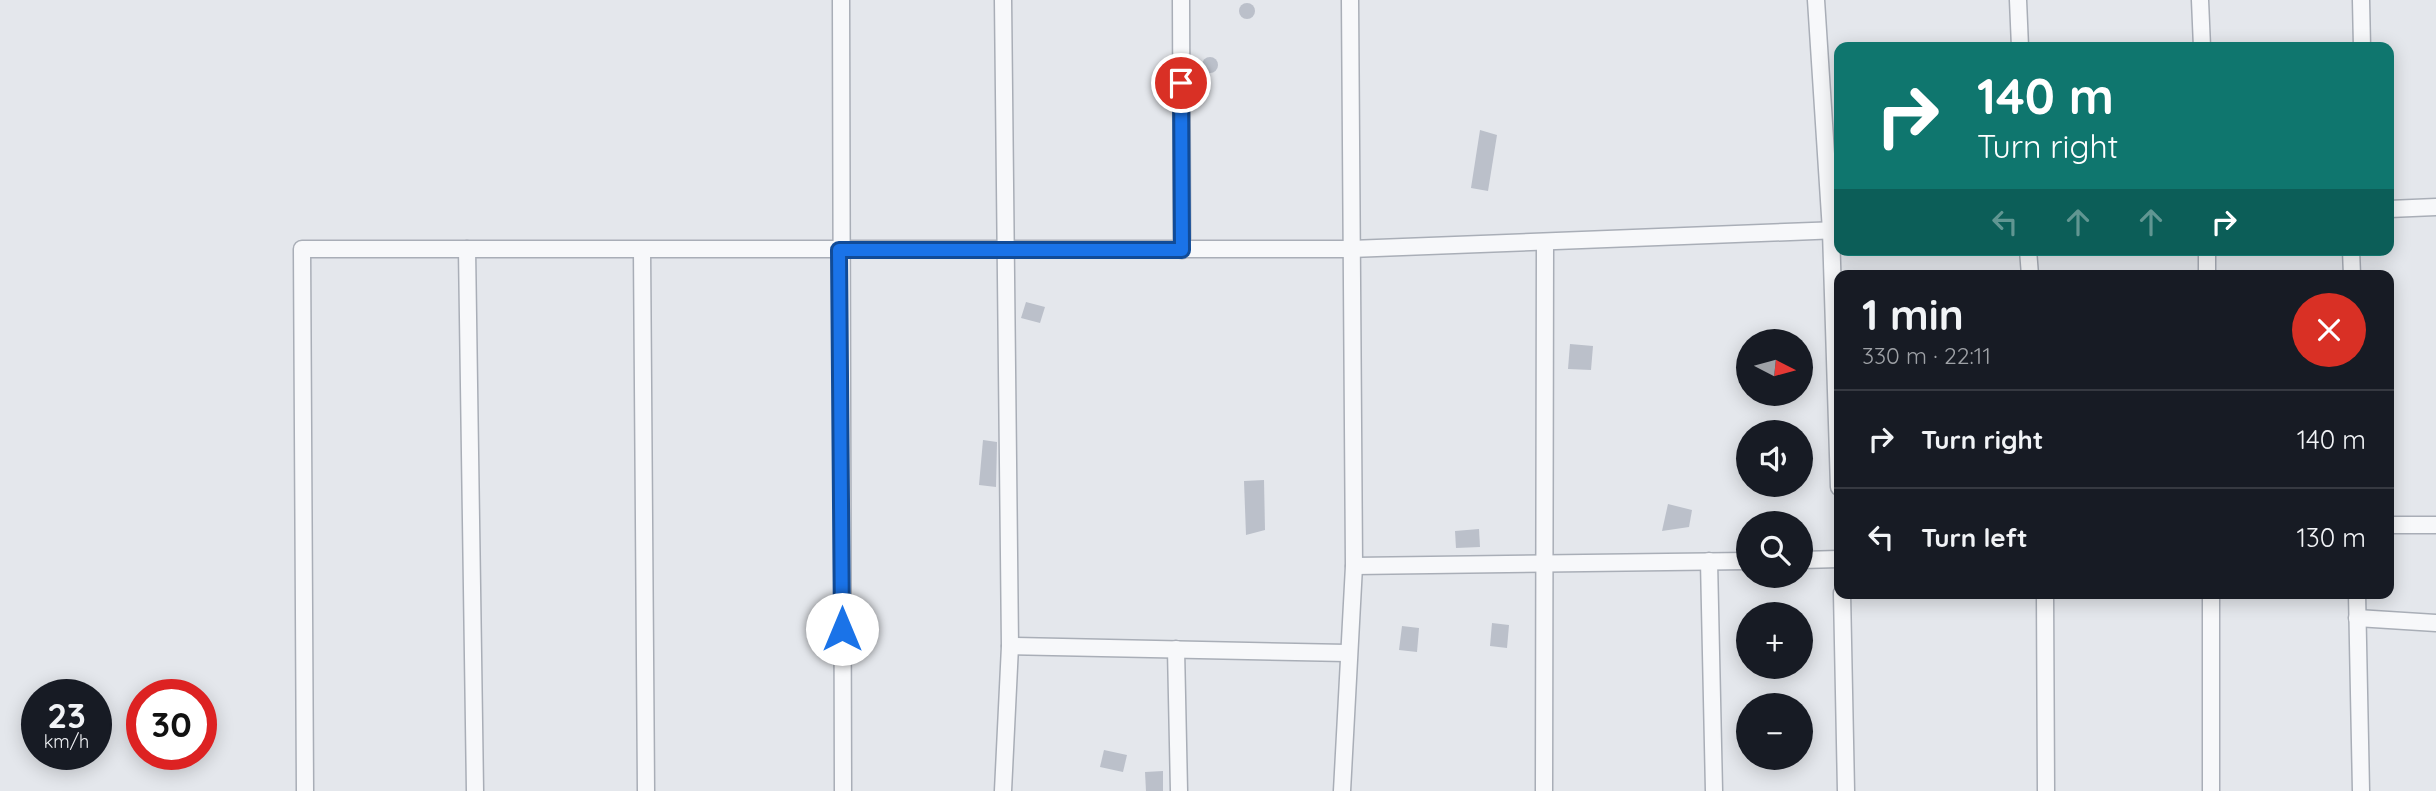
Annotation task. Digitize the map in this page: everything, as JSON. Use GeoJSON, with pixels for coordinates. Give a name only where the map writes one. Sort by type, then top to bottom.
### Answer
{"type":"FeatureCollection","features":[{"type":"Feature","properties":{"kind":"street"},"geometry":{"type":"LineString","coordinates":[[841,0],[839,250],[843,791]]}},
{"type":"Feature","properties":{"kind":"street"},"geometry":{"type":"LineString","coordinates":[[1003,0],[1010,646],[1003,791]]}},
{"type":"Feature","properties":{"kind":"street"},"geometry":{"type":"LineString","coordinates":[[1181,0],[1182,250]]}},
{"type":"Feature","properties":{"kind":"street"},"geometry":{"type":"LineString","coordinates":[[1342,791],[1347,653],[1354,566],[1350,0]]}},
{"type":"Feature","properties":{"kind":"street"},"geometry":{"type":"LineString","coordinates":[[1816,0],[1834,219]]}},
{"type":"Feature","properties":{"kind":"street"},"geometry":{"type":"LineString","coordinates":[[2018,0],[2020,42]]}},
{"type":"Feature","properties":{"kind":"street"},"geometry":{"type":"LineString","coordinates":[[2200,0],[2202,42]]}},
{"type":"Feature","properties":{"kind":"street"},"geometry":{"type":"LineString","coordinates":[[2361,0],[2362,42]]}},
{"type":"Feature","properties":{"kind":"street"},"geometry":{"type":"LineString","coordinates":[[2394,209],[2436,207]]}},
{"type":"Feature","properties":{"kind":"street"},"geometry":{"type":"LineString","coordinates":[[305,791],[302,249],[1352,249],[1834,231]]}},
{"type":"Feature","properties":{"kind":"street"},"geometry":{"type":"LineString","coordinates":[[1544,791],[1545,242]]}},
{"type":"Feature","properties":{"kind":"street"},"geometry":{"type":"LineString","coordinates":[[467,249],[475,791]]}},
{"type":"Feature","properties":{"kind":"street"},"geometry":{"type":"LineString","coordinates":[[642,250],[646,791]]}},
{"type":"Feature","properties":{"kind":"street"},"geometry":{"type":"LineString","coordinates":[[2394,525],[2436,525]]}},
{"type":"Feature","properties":{"kind":"street"},"geometry":{"type":"LineString","coordinates":[[1813,560],[1834,559]]}},
{"type":"Feature","properties":{"kind":"street"},"geometry":{"type":"LineString","coordinates":[[1709,561],[1714,791]]}},
{"type":"Feature","properties":{"kind":"street"},"geometry":{"type":"LineString","coordinates":[[1354,566],[1736,561]]}},
{"type":"Feature","properties":{"kind":"street"},"geometry":{"type":"LineString","coordinates":[[1842,599],[1846,791]]}},
{"type":"Feature","properties":{"kind":"street"},"geometry":{"type":"LineString","coordinates":[[2045,599],[2046,791]]}},
{"type":"Feature","properties":{"kind":"street"},"geometry":{"type":"LineString","coordinates":[[2211,599],[2211,791]]}},
{"type":"Feature","properties":{"kind":"street"},"geometry":{"type":"LineString","coordinates":[[2357,599],[2361,791]]}},
{"type":"Feature","properties":{"kind":"street"},"geometry":{"type":"LineString","coordinates":[[2357,618],[2436,623]]}},
{"type":"Feature","properties":{"kind":"street"},"geometry":{"type":"LineString","coordinates":[[1010,646],[1347,653]]}},
{"type":"Feature","properties":{"kind":"street"},"geometry":{"type":"LineString","coordinates":[[1176,649],[1180,791]]}},
{"type":"Feature","properties":{"kind":"building"},"geometry":{"type":"Polygon","coordinates":[[[1244,3],[1250,3],[1255,11],[1253,17],[1244,19],[1239,14],[1239,8],[1244,3]]]}},
{"type":"Feature","properties":{"kind":"building"},"geometry":{"type":"Polygon","coordinates":[[[1210,57],[1218,65],[1210,73],[1202,65],[1210,57]]]}},
{"type":"Feature","properties":{"kind":"building"},"geometry":{"type":"Polygon","coordinates":[[[1480,130],[1497,135],[1488,191],[1471,188],[1480,130]]]}},
{"type":"Feature","properties":{"kind":"building"},"geometry":{"type":"Polygon","coordinates":[[[1026,302],[1045,307],[1040,323],[1021,318],[1026,302]]]}},
{"type":"Feature","properties":{"kind":"building"},"geometry":{"type":"Polygon","coordinates":[[[1570,344],[1593,346],[1591,370],[1568,369],[1570,344]]]}},
{"type":"Feature","properties":{"kind":"building"},"geometry":{"type":"Polygon","coordinates":[[[983,440],[997,442],[996,487],[979,485],[983,440]]]}},
{"type":"Feature","properties":{"kind":"building"},"geometry":{"type":"Polygon","coordinates":[[[1264,480],[1265,530],[1246,535],[1244,481],[1264,480]]]}},
{"type":"Feature","properties":{"kind":"building"},"geometry":{"type":"Polygon","coordinates":[[[1668,504],[1692,510],[1689,527],[1662,531],[1668,504]]]}},
{"type":"Feature","properties":{"kind":"building"},"geometry":{"type":"Polygon","coordinates":[[[1479,529],[1480,547],[1456,548],[1455,531],[1479,529]]]}},
{"type":"Feature","properties":{"kind":"building"},"geometry":{"type":"Polygon","coordinates":[[[1492,623],[1509,625],[1507,648],[1490,646],[1492,623]]]}},
{"type":"Feature","properties":{"kind":"building"},"geometry":{"type":"Polygon","coordinates":[[[1402,626],[1419,628],[1417,652],[1399,650],[1402,626]]]}},
{"type":"Feature","properties":{"kind":"building"},"geometry":{"type":"Polygon","coordinates":[[[1104,750],[1127,755],[1123,772],[1100,767],[1104,750]]]}},
{"type":"Feature","properties":{"kind":"building"},"geometry":{"type":"Polygon","coordinates":[[[1163,771],[1163,791],[1146,791],[1145,772],[1163,771]]]}},
{"type":"Feature","properties":{"kind":"route"},"geometry":{"type":"LineString","coordinates":[[842,629],[839,250],[1182,250],[1181,83]]}}]}
